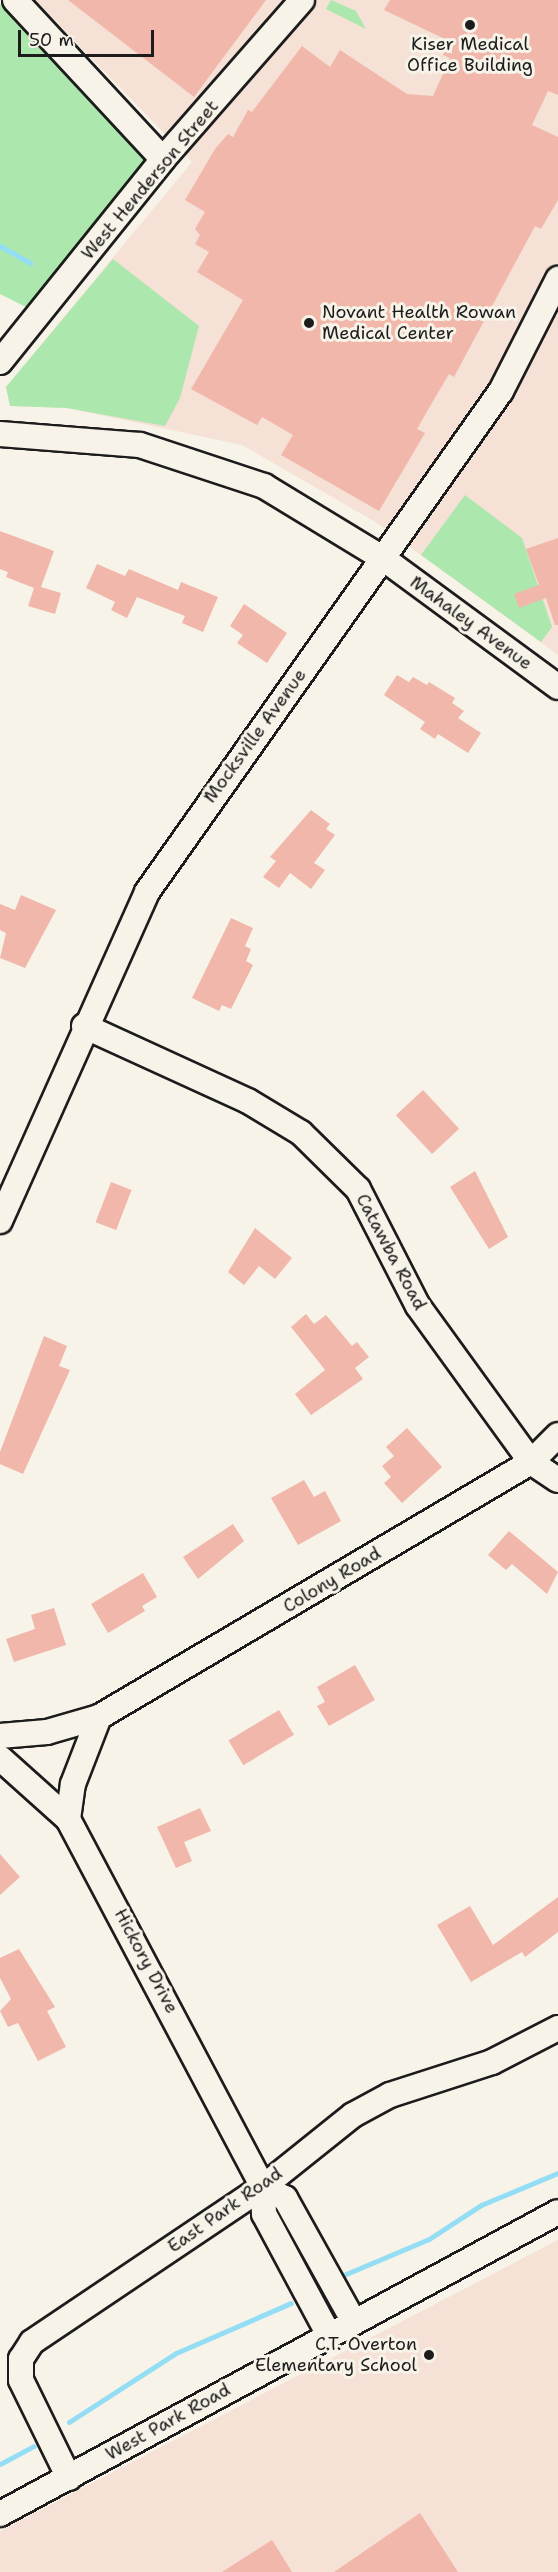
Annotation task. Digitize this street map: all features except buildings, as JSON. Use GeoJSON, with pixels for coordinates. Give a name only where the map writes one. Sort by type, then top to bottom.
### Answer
{"type":"FeatureCollection","features":[{"type":"Feature","properties":{"kind":"street"},"geometry":{"type":"LineString","coordinates":[[15,0],[163,159]]}},
{"type":"Feature","properties":{"kind":"street","name":"West Henderson Street"},"geometry":{"type":"LineString","coordinates":[[0,362],[163,159],[302,0]]}},
{"type":"Feature","properties":{"kind":"street","name":"Mocksville Avenue"},"geometry":{"type":"LineString","coordinates":[[0,1221],[84,1026],[173,849],[384,559],[505,384],[558,279]]}},
{"type":"Feature","properties":{"kind":"street","name":"Mahaley Avenue"},"geometry":{"type":"LineString","coordinates":[[0,434],[140,446],[207,464],[264,486],[384,559],[558,687]]}},
{"type":"Feature","properties":{"kind":"street","name":"Catawba Road"},"geometry":{"type":"LineString","coordinates":[[84,1026],[248,1101],[301,1132],[358,1189],[418,1306],[531,1462],[558,1480]]}},
{"type":"Feature","properties":{"kind":"street","name":"Colony Road"},"geometry":{"type":"LineString","coordinates":[[0,1736],[47,1732],[99,1717],[531,1462],[558,1435]]}},
{"type":"Feature","properties":{"kind":"street"},"geometry":{"type":"LineString","coordinates":[[68,1819],[73,1784],[99,1717]]}},
{"type":"Feature","properties":{"kind":"street","name":"Hickory Drive"},"geometry":{"type":"LineString","coordinates":[[0,1758],[68,1819],[263,2187],[264,2214],[329,2335]]}},
{"type":"Feature","properties":{"kind":"street","name":"East Park Road"},"geometry":{"type":"LineString","coordinates":[[69,2478],[21,2380],[26,2350],[263,2187],[353,2115],[390,2095],[492,2062],[558,2028]]}},
{"type":"Feature","properties":{"kind":"street","name":"Hickory Drive"},"geometry":{"type":"LineString","coordinates":[[263,2187],[285,2198],[354,2322]]}},
{"type":"Feature","properties":{"kind":"street","name":"West Park Road"},"geometry":{"type":"LineString","coordinates":[[0,2514],[558,2212]]}},
{"type":"Feature","properties":{"kind":"shaded area","name":"Novant Health Rowan Medical Center"},"geometry":{"type":"Polygon","coordinates":[[[35,0],[558,0],[558,655],[377,523],[242,445],[67,408],[10,406],[6,387],[192,162],[35,0]]]}},
{"type":"Feature","properties":{"kind":"shaded area","name":"C.T. Overton Elementary School"},"geometry":{"type":"Polygon","coordinates":[[[558,2240],[558,2572],[0,2572],[0,2531],[558,2240]]]}},
{"type":"Feature","properties":{"kind":"green space"},"geometry":{"type":"Polygon","coordinates":[[[331,0],[356,11],[366,29],[326,9],[331,0]]]}},
{"type":"Feature","properties":{"kind":"green space"},"geometry":{"type":"Polygon","coordinates":[[[0,4],[149,163],[26,307],[0,294],[0,4]]]}},
{"type":"Feature","properties":{"kind":"green space"},"geometry":{"type":"Polygon","coordinates":[[[113,259],[199,326],[180,398],[165,426],[67,408],[10,406],[6,387],[113,259]]]}},
{"type":"Feature","properties":{"kind":"green space"},"geometry":{"type":"Polygon","coordinates":[[[465,495],[522,538],[552,627],[541,642],[421,555],[465,495]]]}},
{"type":"Feature","properties":{"kind":"waterway"},"geometry":{"type":"LineString","coordinates":[[0,246],[31,263]]}},
{"type":"Feature","properties":{"kind":"waterway"},"geometry":{"type":"LineString","coordinates":[[346,2274],[429,2239],[481,2205],[558,2173]]}},
{"type":"Feature","properties":{"kind":"waterway"},"geometry":{"type":"LineString","coordinates":[[69,2422],[176,2353],[291,2303]]}},
{"type":"Feature","properties":{"kind":"waterway"},"geometry":{"type":"LineString","coordinates":[[0,2464],[34,2446]]}},
{"type":"Feature","properties":{"kind":"place","name":"Kiser Medical Office Building"},"geometry":{"type":"Point","coordinates":[470,25]}},
{"type":"Feature","properties":{"kind":"place","name":"Novant Health Rowan Medical Center"},"geometry":{"type":"Point","coordinates":[309,323]}},
{"type":"Feature","properties":{"kind":"place","name":"C.T. Overton Elementary School"},"geometry":{"type":"Point","coordinates":[429,2355]}}]}
